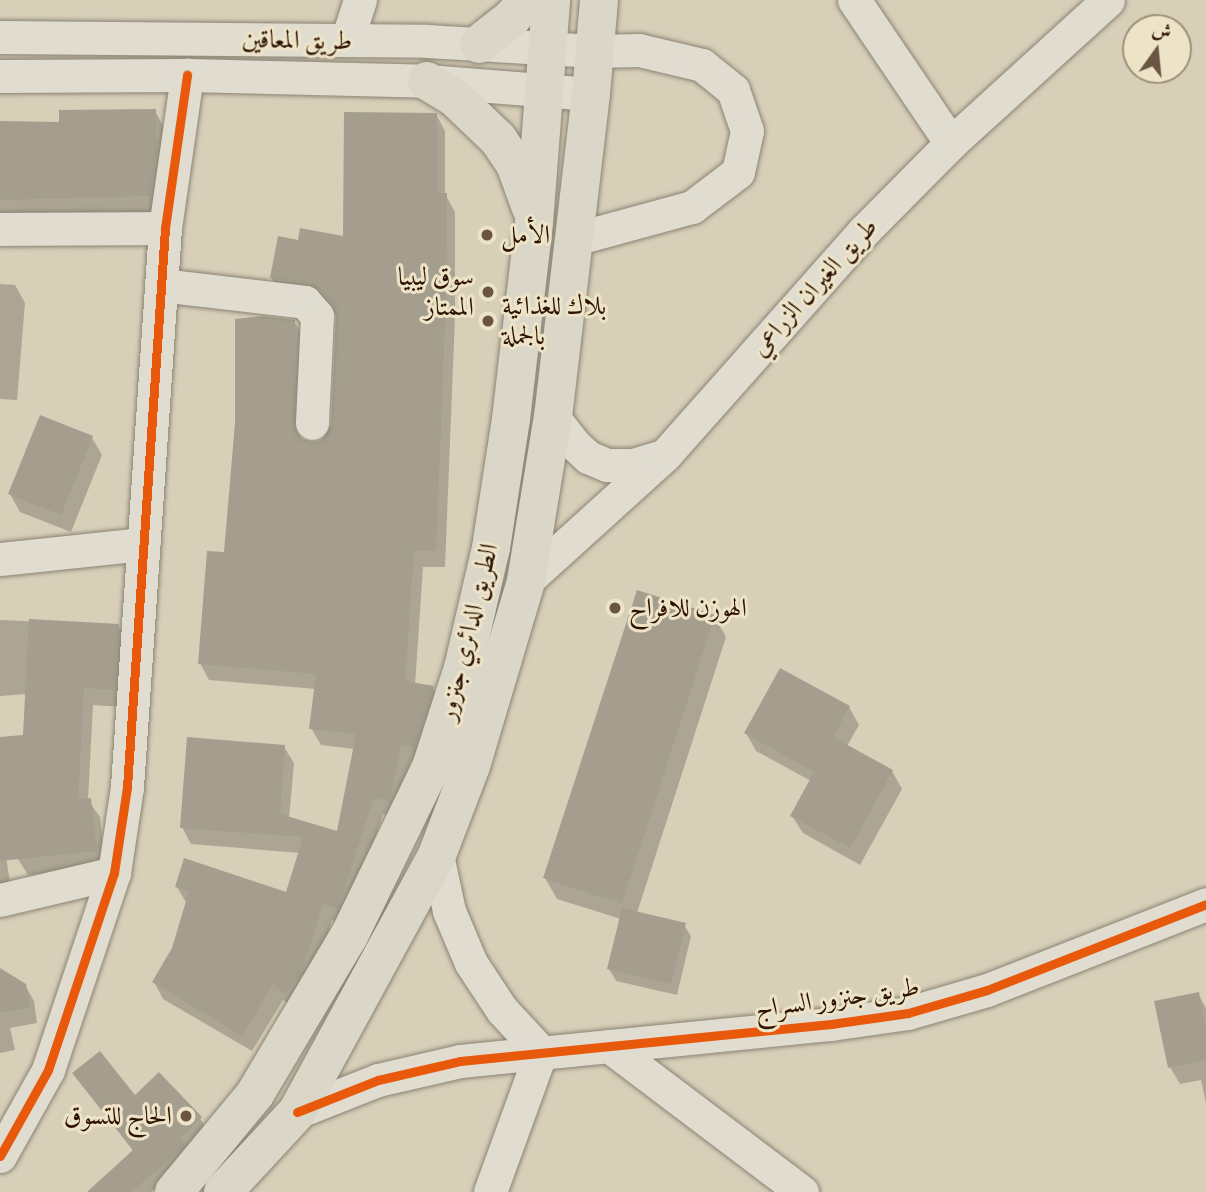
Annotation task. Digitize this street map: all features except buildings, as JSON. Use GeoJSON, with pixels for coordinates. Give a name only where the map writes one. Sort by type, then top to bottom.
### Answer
{"type":"FeatureCollection","features":[{"type":"Feature","properties":{"kind":"main road"},"geometry":{"type":"LineString","coordinates":[[479,44],[512,18],[527,0]]}},
{"type":"Feature","properties":{"kind":"main road","name":"الطريق الدائري جنزور"},"geometry":{"type":"LineString","coordinates":[[174,1192],[255,1094],[349,936],[430,767],[463,668],[491,548],[511,419],[534,223],[551,0]]}},
{"type":"Feature","properties":{"kind":"main road","name":"الطريق الدائري جنزور"},"geometry":{"type":"LineString","coordinates":[[223,1192],[297,1112],[437,855],[471,766],[526,581],[553,417],[591,94],[599,0]]}},
{"type":"Feature","properties":{"kind":"main road"},"geometry":{"type":"LineString","coordinates":[[427,82],[454,97],[498,139],[515,164],[534,223]]}},
{"type":"Feature","properties":{"kind":"street"},"geometry":{"type":"LineString","coordinates":[[346,40],[360,0]]}},
{"type":"Feature","properties":{"kind":"street"},"geometry":{"type":"LineString","coordinates":[[854,0],[951,142]]}},
{"type":"Feature","properties":{"kind":"street","name":"طريق الغيران الزراعي"},"geometry":{"type":"LineString","coordinates":[[526,581],[665,455],[864,231],[951,142],[1108,0]]}},
{"type":"Feature","properties":{"kind":"street","name":"طريق المعاقين"},"geometry":{"type":"LineString","coordinates":[[0,37],[346,40],[594,51],[639,50],[702,65],[733,90],[747,131],[738,172],[692,206],[574,239]]}},
{"type":"Feature","properties":{"kind":"street"},"geometry":{"type":"LineString","coordinates":[[0,1156],[48,1070],[114,873],[127,787],[165,228],[187,75]]}},
{"type":"Feature","properties":{"kind":"street","name":"طريق المعاقين"},"geometry":{"type":"LineString","coordinates":[[0,76],[187,75],[427,82],[591,94]]}},
{"type":"Feature","properties":{"kind":"street"},"geometry":{"type":"LineString","coordinates":[[0,229],[165,228]]}},
{"type":"Feature","properties":{"kind":"street"},"geometry":{"type":"LineString","coordinates":[[161,285],[305,302],[317,316],[312,423]]}},
{"type":"Feature","properties":{"kind":"street"},"geometry":{"type":"LineString","coordinates":[[553,417],[580,450],[607,465],[633,465],[665,455]]}},
{"type":"Feature","properties":{"kind":"street"},"geometry":{"type":"LineString","coordinates":[[0,559],[143,544]]}},
{"type":"Feature","properties":{"kind":"street"},"geometry":{"type":"LineString","coordinates":[[437,855],[449,911],[471,963],[502,1010],[541,1052],[490,1192]]}},
{"type":"Feature","properties":{"kind":"street"},"geometry":{"type":"LineString","coordinates":[[0,900],[114,873]]}},
{"type":"Feature","properties":{"kind":"street","name":"طريق جنزور السراج"},"geometry":{"type":"LineString","coordinates":[[297,1112],[368,1084],[420,1069],[541,1052],[831,1024],[908,1013],[987,990],[1206,904]]}},
{"type":"Feature","properties":{"kind":"street"},"geometry":{"type":"LineString","coordinates":[[609,1046],[802,1192]]}},
{"type":"Feature","properties":{"kind":"cycle path"},"geometry":{"type":"LineString","coordinates":[[0,1156],[48,1070],[114,873],[127,787],[165,228],[187,75]]}},
{"type":"Feature","properties":{"kind":"cycle path"},"geometry":{"type":"LineString","coordinates":[[297,1112],[378,1080],[460,1061],[831,1024],[908,1013],[987,990],[1206,904]]}},
{"type":"Feature","properties":{"kind":"place","name":"الأمل"},"geometry":{"type":"Point","coordinates":[487,235]}},
{"type":"Feature","properties":{"kind":"place","name":"سوق ليبيا الممتاز"},"geometry":{"type":"Point","coordinates":[488,292]}},
{"type":"Feature","properties":{"kind":"place","name":"بلاك للغذائية بالجملة"},"geometry":{"type":"Point","coordinates":[488,321]}},
{"type":"Feature","properties":{"kind":"place","name":"الهوزن للافراح"},"geometry":{"type":"Point","coordinates":[615,608]}},
{"type":"Feature","properties":{"kind":"place","name":"الحاج للتسوق"},"geometry":{"type":"Point","coordinates":[186,1116]}}]}
